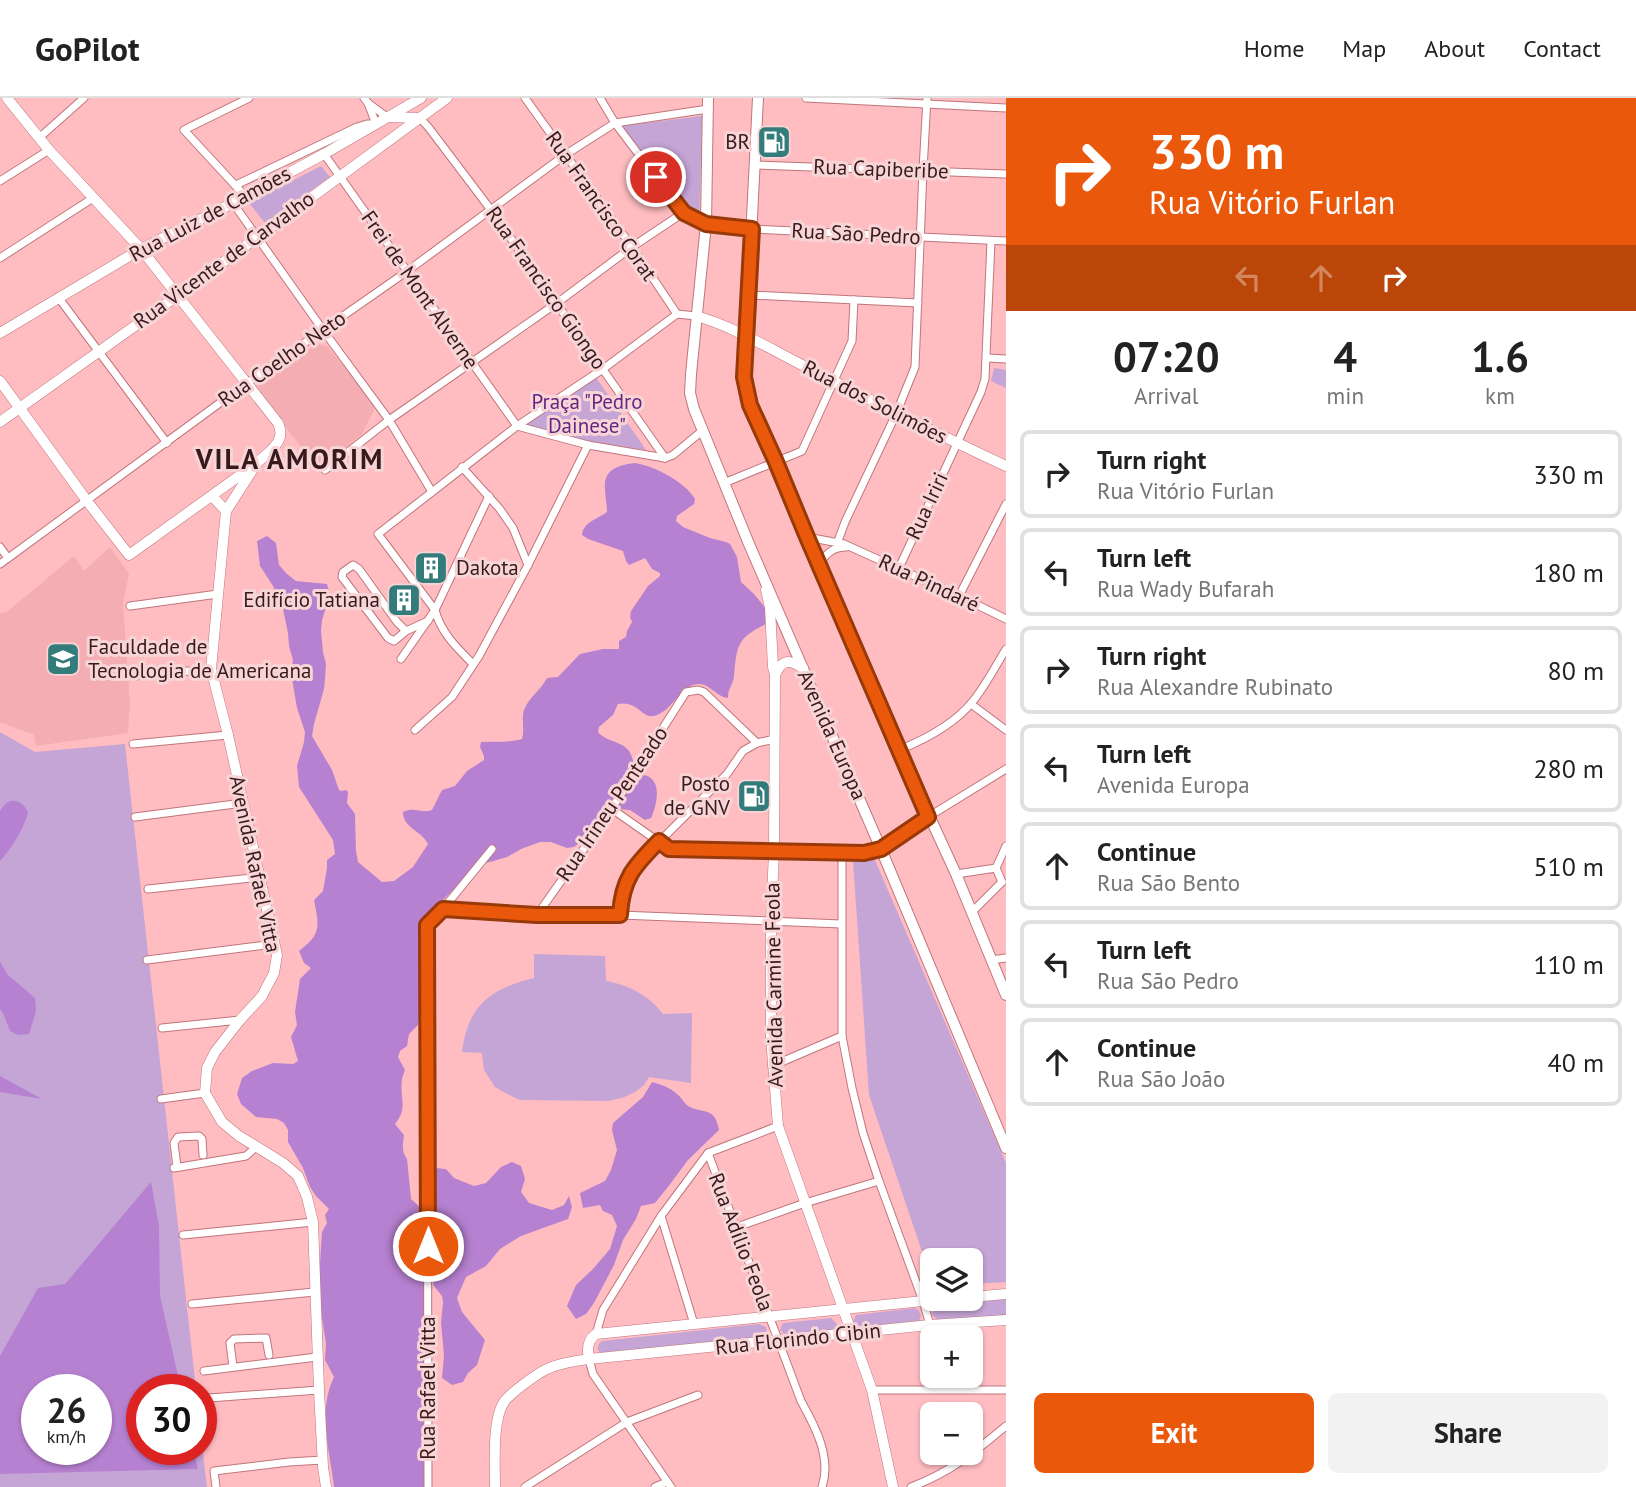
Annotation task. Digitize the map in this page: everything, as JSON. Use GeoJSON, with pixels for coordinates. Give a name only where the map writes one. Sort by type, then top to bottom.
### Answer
{"type":"FeatureCollection","features":[{"type":"Feature","properties":{"kind":"main road"},"geometry":{"type":"LineString","coordinates":[[0,381],[129,555],[257,463],[278,442],[281,433],[278,423],[141,249],[49,150],[7,98]]}},
{"type":"Feature","properties":{"kind":"main road","name":"Rua Luiz de Camões"},"geometry":{"type":"LineString","coordinates":[[0,333],[141,249],[324,154],[421,98]]}},
{"type":"Feature","properties":{"kind":"main road","name":"Rua Vicente de Carvalho"},"geometry":{"type":"LineString","coordinates":[[0,422],[447,98]]}},
{"type":"Feature","properties":{"kind":"main road"},"geometry":{"type":"LineString","coordinates":[[758,98],[744,377],[746,391],[1006,995]]}},
{"type":"Feature","properties":{"kind":"main road","name":"Avenida Europa"},"geometry":{"type":"LineString","coordinates":[[708,104],[706,224],[690,393],[694,409],[1006,1148]]}},
{"type":"Feature","properties":{"kind":"main road"},"geometry":{"type":"LineString","coordinates":[[387,117],[420,118]]}},
{"type":"Feature","properties":{"kind":"main road"},"geometry":{"type":"LineString","coordinates":[[376,124],[386,128],[388,141]]}},
{"type":"Feature","properties":{"kind":"main road","name":"Rua dos Solimões"},"geometry":{"type":"LineString","coordinates":[[696,316],[746,337],[896,414],[1006,466]]}},
{"type":"Feature","properties":{"kind":"main road","name":"Avenida Rafael Vitta"},"geometry":{"type":"LineString","coordinates":[[205,1093],[206,1068],[215,1052],[262,996],[274,974],[277,955],[211,669],[226,511],[257,463]]}},
{"type":"Feature","properties":{"kind":"main road"},"geometry":{"type":"LineString","coordinates":[[212,496],[226,511]]}},
{"type":"Feature","properties":{"kind":"main road","name":"Avenida Carmine Feola"},"geometry":{"type":"LineString","coordinates":[[767,586],[775,675],[771,921],[772,1066],[778,1126],[872,1390],[893,1487]]}},
{"type":"Feature","properties":{"kind":"main road"},"geometry":{"type":"LineString","coordinates":[[775,675],[783,663],[789,662],[803,667]]}},
{"type":"Feature","properties":{"kind":"main road"},"geometry":{"type":"LineString","coordinates":[[774,851],[864,853],[881,849],[928,817]]}},
{"type":"Feature","properties":{"kind":"main road"},"geometry":{"type":"LineString","coordinates":[[205,1093],[222,1122],[298,1176],[307,1197],[313,1222],[318,1390],[326,1487]]}},
{"type":"Feature","properties":{"kind":"main road"},"geometry":{"type":"LineString","coordinates":[[983,1296],[1006,1294]]}},
{"type":"Feature","properties":{"kind":"main road","name":"Rua Florindo Cibin"},"geometry":{"type":"LineString","coordinates":[[596,1334],[920,1301]]}},
{"type":"Feature","properties":{"kind":"main road","name":"Rua Florindo Cibin"},"geometry":{"type":"LineString","coordinates":[[930,1325],[1006,1320]]}},
{"type":"Feature","properties":{"kind":"main road","name":"Rua Florindo Cibin"},"geometry":{"type":"LineString","coordinates":[[495,1487],[494,1457],[498,1419],[504,1402],[547,1368],[589,1359],[920,1326]]}},
{"type":"Feature","properties":{"kind":"main road"},"geometry":{"type":"LineString","coordinates":[[589,1359],[589,1342],[596,1334]]}},
{"type":"Feature","properties":{"kind":"street"},"geometry":{"type":"LineString","coordinates":[[39,138],[84,98]]}},
{"type":"Feature","properties":{"kind":"street"},"geometry":{"type":"LineString","coordinates":[[245,196],[184,130],[249,98]]}},
{"type":"Feature","properties":{"kind":"street","name":"Rua Francisco Corat"},"geometry":{"type":"LineString","coordinates":[[524,98],[677,314]]}},
{"type":"Feature","properties":{"kind":"street"},"geometry":{"type":"LineString","coordinates":[[600,98],[615,123],[684,213],[706,224]]}},
{"type":"Feature","properties":{"kind":"street"},"geometry":{"type":"LineString","coordinates":[[806,98],[927,101],[1006,108]]}},
{"type":"Feature","properties":{"kind":"street"},"geometry":{"type":"LineString","coordinates":[[236,185],[357,127],[376,124],[366,101]]}},
{"type":"Feature","properties":{"kind":"street"},"geometry":{"type":"LineString","coordinates":[[366,101],[387,117]]}},
{"type":"Feature","properties":{"kind":"street"},"geometry":{"type":"LineString","coordinates":[[838,541],[915,367],[927,101]]}},
{"type":"Feature","properties":{"kind":"street"},"geometry":{"type":"LineString","coordinates":[[615,123],[708,104]]}},
{"type":"Feature","properties":{"kind":"street","name":"Rua Francisco Giongo"},"geometry":{"type":"LineString","coordinates":[[420,118],[491,209],[665,458]]}},
{"type":"Feature","properties":{"kind":"street","name":"Rua Coelho Neto"},"geometry":{"type":"LineString","coordinates":[[0,564],[247,383],[406,272],[565,155],[615,123]]}},
{"type":"Feature","properties":{"kind":"street"},"geometry":{"type":"LineString","coordinates":[[0,181],[49,150]]}},
{"type":"Feature","properties":{"kind":"street","name":"Frei de Mont Alverne"},"geometry":{"type":"LineString","coordinates":[[324,154],[517,426]]}},
{"type":"Feature","properties":{"kind":"street","name":"Rua Capiberibe"},"geometry":{"type":"LineString","coordinates":[[755,165],[1006,174]]}},
{"type":"Feature","properties":{"kind":"street"},"geometry":{"type":"LineString","coordinates":[[0,258],[93,198]]}},
{"type":"Feature","properties":{"kind":"street"},"geometry":{"type":"LineString","coordinates":[[233,203],[390,420],[432,492]]}},
{"type":"Feature","properties":{"kind":"street"},"geometry":{"type":"LineString","coordinates":[[326,470],[390,420],[632,247],[684,213]]}},
{"type":"Feature","properties":{"kind":"street","name":"Rua São Pedro"},"geometry":{"type":"LineString","coordinates":[[706,224],[752,229],[1006,241]]}},
{"type":"Feature","properties":{"kind":"street","name":"Rua Iriri"},"geometry":{"type":"LineString","coordinates":[[898,568],[985,379],[991,240]]}},
{"type":"Feature","properties":{"kind":"street"},"geometry":{"type":"LineString","coordinates":[[749,295],[918,303]]}},
{"type":"Feature","properties":{"kind":"street"},"geometry":{"type":"LineString","coordinates":[[58,297],[167,443]]}},
{"type":"Feature","properties":{"kind":"street"},"geometry":{"type":"LineString","coordinates":[[724,483],[802,451],[852,341],[854,300]]}},
{"type":"Feature","properties":{"kind":"street"},"geometry":{"type":"LineString","coordinates":[[473,664],[439,625],[435,610],[377,534],[517,426],[603,369],[677,314],[696,316]]}},
{"type":"Feature","properties":{"kind":"street"},"geometry":{"type":"LineString","coordinates":[[987,358],[1006,359]]}},
{"type":"Feature","properties":{"kind":"street"},"geometry":{"type":"LineString","coordinates":[[517,426],[589,445],[665,458],[673,455],[702,431]]}},
{"type":"Feature","properties":{"kind":"street"},"geometry":{"type":"LineString","coordinates":[[415,730],[452,697],[473,664],[528,565],[589,445]]}},
{"type":"Feature","properties":{"kind":"street"},"geometry":{"type":"LineString","coordinates":[[463,467],[513,528],[528,565]]}},
{"type":"Feature","properties":{"kind":"street"},"geometry":{"type":"LineString","coordinates":[[401,659],[435,610],[489,496]]}},
{"type":"Feature","properties":{"kind":"street"},"geometry":{"type":"LineString","coordinates":[[959,596],[1006,504]]}},
{"type":"Feature","properties":{"kind":"street","name":"Rua Pindaré"},"geometry":{"type":"LineString","coordinates":[[807,537],[838,541],[1006,619]]}},
{"type":"Feature","properties":{"kind":"street"},"geometry":{"type":"LineString","coordinates":[[0,547],[8,558]]}},
{"type":"Feature","properties":{"kind":"street"},"geometry":{"type":"LineString","coordinates":[[819,564],[830,551],[851,547]]}},
{"type":"Feature","properties":{"kind":"street"},"geometry":{"type":"LineString","coordinates":[[406,631],[359,569],[352,565],[343,572],[342,577],[388,638],[394,641],[406,631],[428,621]]}},
{"type":"Feature","properties":{"kind":"street"},"geometry":{"type":"LineString","coordinates":[[130,606],[218,594]]}},
{"type":"Feature","properties":{"kind":"street"},"geometry":{"type":"LineString","coordinates":[[899,750],[937,731],[971,704],[1006,649]]}},
{"type":"Feature","properties":{"kind":"street"},"geometry":{"type":"LineString","coordinates":[[135,676],[211,669]]}},
{"type":"Feature","properties":{"kind":"street","name":"Rua Irineu Penteado"},"geometry":{"type":"LineString","coordinates":[[537,915],[612,809],[686,692],[704,692],[757,743]]}},
{"type":"Feature","properties":{"kind":"street"},"geometry":{"type":"LineString","coordinates":[[971,704],[1006,730]]}},
{"type":"Feature","properties":{"kind":"street"},"geometry":{"type":"LineString","coordinates":[[133,744],[228,735]]}},
{"type":"Feature","properties":{"kind":"street"},"geometry":{"type":"LineString","coordinates":[[620,915],[621,895],[628,877],[645,856],[727,774],[743,751],[757,743],[775,739]]}},
{"type":"Feature","properties":{"kind":"street"},"geometry":{"type":"LineString","coordinates":[[928,817],[1006,769]]}},
{"type":"Feature","properties":{"kind":"street"},"geometry":{"type":"LineString","coordinates":[[135,817],[243,803]]}},
{"type":"Feature","properties":{"kind":"street"},"geometry":{"type":"LineString","coordinates":[[612,809],[669,849],[774,851]]}},
{"type":"Feature","properties":{"kind":"street"},"geometry":{"type":"LineString","coordinates":[[996,868],[1006,846]]}},
{"type":"Feature","properties":{"kind":"street"},"geometry":{"type":"LineString","coordinates":[[440,912],[492,849]]}},
{"type":"Feature","properties":{"kind":"street"},"geometry":{"type":"LineString","coordinates":[[842,853],[842,1036],[863,1133],[920,1293]]}},
{"type":"Feature","properties":{"kind":"street"},"geometry":{"type":"LineString","coordinates":[[956,874],[996,868]]}},
{"type":"Feature","properties":{"kind":"street"},"geometry":{"type":"LineString","coordinates":[[972,912],[1004,882],[996,868]]}},
{"type":"Feature","properties":{"kind":"street"},"geometry":{"type":"LineString","coordinates":[[148,889],[260,877]]}},
{"type":"Feature","properties":{"kind":"street"},"geometry":{"type":"LineString","coordinates":[[440,912],[620,915],[841,924]]}},
{"type":"Feature","properties":{"kind":"street","name":"Rua Rafael Vitta"},"geometry":{"type":"LineString","coordinates":[[428,1487],[427,925],[440,912]]}},
{"type":"Feature","properties":{"kind":"street"},"geometry":{"type":"LineString","coordinates":[[147,960],[274,944]]}},
{"type":"Feature","properties":{"kind":"street"},"geometry":{"type":"LineString","coordinates":[[991,960],[1006,958]]}},
{"type":"Feature","properties":{"kind":"street"},"geometry":{"type":"LineString","coordinates":[[162,1028],[240,1020]]}},
{"type":"Feature","properties":{"kind":"street"},"geometry":{"type":"LineString","coordinates":[[772,1066],[842,1036]]}},
{"type":"Feature","properties":{"kind":"street"},"geometry":{"type":"LineString","coordinates":[[161,1099],[205,1093]]}},
{"type":"Feature","properties":{"kind":"street"},"geometry":{"type":"LineString","coordinates":[[596,1334],[603,1310],[661,1216],[708,1153],[778,1126]]}},
{"type":"Feature","properties":{"kind":"street"},"geometry":{"type":"LineString","coordinates":[[203,1155],[202,1139],[199,1136],[178,1137],[174,1143],[175,1168],[246,1156],[257,1146]]}},
{"type":"Feature","properties":{"kind":"street","name":"Rua Adílio Feola"},"geometry":{"type":"LineString","coordinates":[[708,1153],[801,1401],[814,1423],[824,1455],[826,1476],[822,1487]]}},
{"type":"Feature","properties":{"kind":"street"},"geometry":{"type":"LineString","coordinates":[[737,1227],[879,1181]]}},
{"type":"Feature","properties":{"kind":"street"},"geometry":{"type":"LineString","coordinates":[[661,1216],[694,1324]]}},
{"type":"Feature","properties":{"kind":"street"},"geometry":{"type":"LineString","coordinates":[[183,1235],[313,1222]]}},
{"type":"Feature","properties":{"kind":"street"},"geometry":{"type":"LineString","coordinates":[[192,1304],[314,1292]]}},
{"type":"Feature","properties":{"kind":"street"},"geometry":{"type":"LineString","coordinates":[[926,1311],[930,1325]]}},
{"type":"Feature","properties":{"kind":"street"},"geometry":{"type":"LineString","coordinates":[[233,1367],[229,1348],[234,1339],[266,1339],[269,1355]]}},
{"type":"Feature","properties":{"kind":"street"},"geometry":{"type":"LineString","coordinates":[[204,1371],[317,1357]]}},
{"type":"Feature","properties":{"kind":"street"},"geometry":{"type":"LineString","coordinates":[[589,1359],[593,1374],[669,1484],[655,1487]]}},
{"type":"Feature","properties":{"kind":"street"},"geometry":{"type":"LineString","coordinates":[[217,1397],[318,1390]]}},
{"type":"Feature","properties":{"kind":"street"},"geometry":{"type":"LineString","coordinates":[[872,1390],[1006,1390]]}},
{"type":"Feature","properties":{"kind":"street"},"geometry":{"type":"LineString","coordinates":[[524,1487],[627,1422],[698,1395]]}},
{"type":"Feature","properties":{"kind":"street"},"geometry":{"type":"LineString","coordinates":[[911,1487],[959,1464],[1006,1426]]}},
{"type":"Feature","properties":{"kind":"street"},"geometry":{"type":"LineString","coordinates":[[216,1487],[214,1471],[323,1460]]}},
{"type":"Feature","properties":{"kind":"shaded area"},"geometry":{"type":"Polygon","coordinates":[[[317,344],[327,346],[376,406],[362,434],[339,452],[333,452],[317,467],[254,387],[317,344]]]}},
{"type":"Feature","properties":{"kind":"shaded area"},"geometry":{"type":"Polygon","coordinates":[[[635,463],[669,476],[690,493],[695,499],[694,504],[677,516],[676,521],[683,527],[730,544],[737,557],[741,582],[771,615],[768,623],[750,633],[741,643],[728,698],[698,684],[686,689],[666,710],[653,716],[630,704],[618,704],[613,715],[599,727],[598,732],[602,736],[623,746],[631,754],[631,785],[644,775],[654,782],[657,793],[651,818],[645,820],[630,810],[617,809],[598,822],[574,847],[540,842],[507,857],[483,864],[437,906],[428,923],[420,954],[425,981],[418,1025],[409,1034],[407,1046],[400,1051],[398,1057],[405,1070],[401,1085],[402,1111],[395,1124],[404,1135],[403,1150],[407,1159],[411,1199],[421,1208],[430,1200],[435,1168],[446,1169],[454,1178],[474,1186],[486,1183],[501,1167],[512,1162],[521,1166],[525,1179],[521,1192],[529,1203],[552,1210],[564,1205],[569,1196],[572,1207],[568,1219],[521,1236],[500,1249],[486,1266],[466,1277],[457,1298],[462,1312],[485,1340],[477,1365],[463,1382],[452,1385],[442,1378],[443,1302],[434,1286],[425,1237],[424,1487],[334,1487],[325,1418],[334,1377],[325,1360],[326,1344],[318,1274],[322,1232],[327,1223],[325,1215],[329,1209],[310,1187],[288,1142],[288,1130],[284,1123],[277,1119],[256,1117],[241,1104],[237,1094],[242,1078],[252,1071],[273,1063],[293,1064],[298,1061],[291,1037],[297,1025],[295,1012],[300,979],[311,968],[304,963],[299,951],[312,940],[317,929],[314,900],[323,891],[327,860],[335,854],[333,840],[299,787],[297,766],[305,732],[297,708],[291,673],[293,660],[283,609],[260,566],[257,541],[267,536],[276,543],[279,565],[296,581],[327,584],[330,595],[321,631],[326,664],[325,679],[312,736],[332,770],[339,790],[348,792],[347,803],[355,814],[358,862],[382,882],[394,881],[413,867],[428,844],[409,826],[403,812],[432,810],[442,790],[455,786],[467,771],[484,760],[481,742],[522,739],[524,710],[547,678],[558,677],[580,654],[619,649],[619,641],[626,637],[632,622],[631,611],[660,573],[652,569],[645,558],[629,565],[623,551],[582,535],[588,524],[607,512],[605,482],[609,473],[623,465],[635,463]]]}},
{"type":"Feature","properties":{"kind":"shaded area","name":"Faculdade de Tecnologia de Americana"},"geometry":{"type":"Polygon","coordinates":[[[110,547],[129,574],[123,604],[130,704],[128,733],[36,746],[34,735],[0,722],[0,614],[8,611],[74,556],[84,571],[110,547]]]}},
{"type":"Feature","properties":{"kind":"shaded area"},"geometry":{"type":"Polygon","coordinates":[[[10,801],[21,803],[28,813],[17,838],[0,861],[0,811],[10,801]]]}},
{"type":"Feature","properties":{"kind":"shaded area"},"geometry":{"type":"Polygon","coordinates":[[[0,962],[8,975],[35,998],[36,1011],[29,1034],[18,1035],[10,1031],[0,1009],[0,962]]]}},
{"type":"Feature","properties":{"kind":"shaded area"},"geometry":{"type":"Polygon","coordinates":[[[0,1076],[42,1099],[0,1092],[0,1076]]]}},
{"type":"Feature","properties":{"kind":"shaded area"},"geometry":{"type":"Polygon","coordinates":[[[652,1082],[672,1090],[690,1107],[712,1114],[719,1130],[688,1160],[655,1203],[641,1206],[594,1303],[586,1314],[576,1319],[567,1306],[576,1285],[610,1249],[617,1226],[612,1215],[603,1211],[600,1205],[583,1208],[580,1193],[605,1181],[617,1150],[613,1123],[643,1097],[652,1082]]]}},
{"type":"Feature","properties":{"kind":"shaded area"},"geometry":{"type":"Polygon","coordinates":[[[151,1182],[159,1226],[160,1296],[178,1374],[126,1374],[126,1465],[197,1465],[198,1469],[0,1474],[0,1356],[38,1288],[65,1284],[151,1182]]]}},
{"type":"Feature","properties":{"kind":"green space"},"geometry":{"type":"Polygon","coordinates":[[[702,116],[699,225],[677,215],[620,126],[702,116]]]}},
{"type":"Feature","properties":{"kind":"green space"},"geometry":{"type":"Polygon","coordinates":[[[321,166],[330,177],[265,223],[249,203],[321,166]]]}},
{"type":"Feature","properties":{"kind":"green space"},"geometry":{"type":"Polygon","coordinates":[[[994,368],[1006,370],[1006,388],[991,381],[994,368]]]}},
{"type":"Feature","properties":{"kind":"green space","name":"Praça \"Pedro Dainese\""},"geometry":{"type":"Polygon","coordinates":[[[595,376],[646,450],[555,436],[523,425],[595,376]]]}},
{"type":"Feature","properties":{"kind":"green space"},"geometry":{"type":"Polygon","coordinates":[[[0,732],[35,752],[125,744],[194,1374],[126,1374],[126,1465],[204,1465],[207,1487],[0,1487],[0,732]]]}},
{"type":"Feature","properties":{"kind":"green space"},"geometry":{"type":"Polygon","coordinates":[[[874,858],[1006,1163],[1006,1282],[983,1283],[983,1248],[921,1248],[869,1095],[853,861],[874,858]]]}},
{"type":"Feature","properties":{"kind":"green space"},"geometry":{"type":"Polygon","coordinates":[[[534,954],[605,956],[606,981],[638,992],[663,1014],[692,1013],[691,1083],[649,1077],[635,1092],[608,1101],[520,1100],[495,1087],[484,1070],[482,1053],[462,1052],[465,1036],[476,1011],[493,994],[534,978],[534,954]]]}},
{"type":"Feature","properties":{"kind":"green space"},"geometry":{"type":"Polygon","coordinates":[[[1006,1298],[1006,1315],[938,1321],[932,1314],[933,1311],[983,1311],[983,1301],[1006,1298]]]}},
{"type":"Feature","properties":{"kind":"green space"},"geometry":{"type":"Polygon","coordinates":[[[915,1308],[921,1316],[918,1323],[858,1328],[853,1322],[856,1315],[915,1308]]]}},
{"type":"Feature","properties":{"kind":"green space"},"geometry":{"type":"Polygon","coordinates":[[[831,1318],[837,1324],[835,1332],[785,1335],[780,1330],[783,1323],[831,1318]]]}},
{"type":"Feature","properties":{"kind":"green space"},"geometry":{"type":"Polygon","coordinates":[[[759,1324],[766,1327],[765,1337],[603,1354],[598,1348],[602,1341],[759,1324]]]}},
{"type":"Feature","properties":{"kind":"place","name":"BR"},"geometry":{"type":"Point","coordinates":[774,142]}},
{"type":"Feature","properties":{"kind":"place","name":"Dakota"},"geometry":{"type":"Point","coordinates":[431,568]}},
{"type":"Feature","properties":{"kind":"place","name":"Edifício Tatiana"},"geometry":{"type":"Point","coordinates":[404,600]}},
{"type":"Feature","properties":{"kind":"place","name":"Faculdade de Tecnologia de Americana"},"geometry":{"type":"Point","coordinates":[63,659]}},
{"type":"Feature","properties":{"kind":"place","name":"Posto de GNV"},"geometry":{"type":"Point","coordinates":[754,796]}},
{"type":"Feature","properties":{"kind":"district","name":"VILA AMORIM"},"geometry":{"type":"Point","coordinates":[290,459]}},
{"type":"Feature","properties":{"kind":"route"},"geometry":{"type":"LineString","coordinates":[[428,1246],[427,925],[436,915],[443,909],[537,915],[620,915],[621,895],[628,877],[659,841],[669,849],[864,853],[881,849],[928,817],[750,405],[744,377],[752,229],[706,224],[684,213],[656,177]]}}]}
